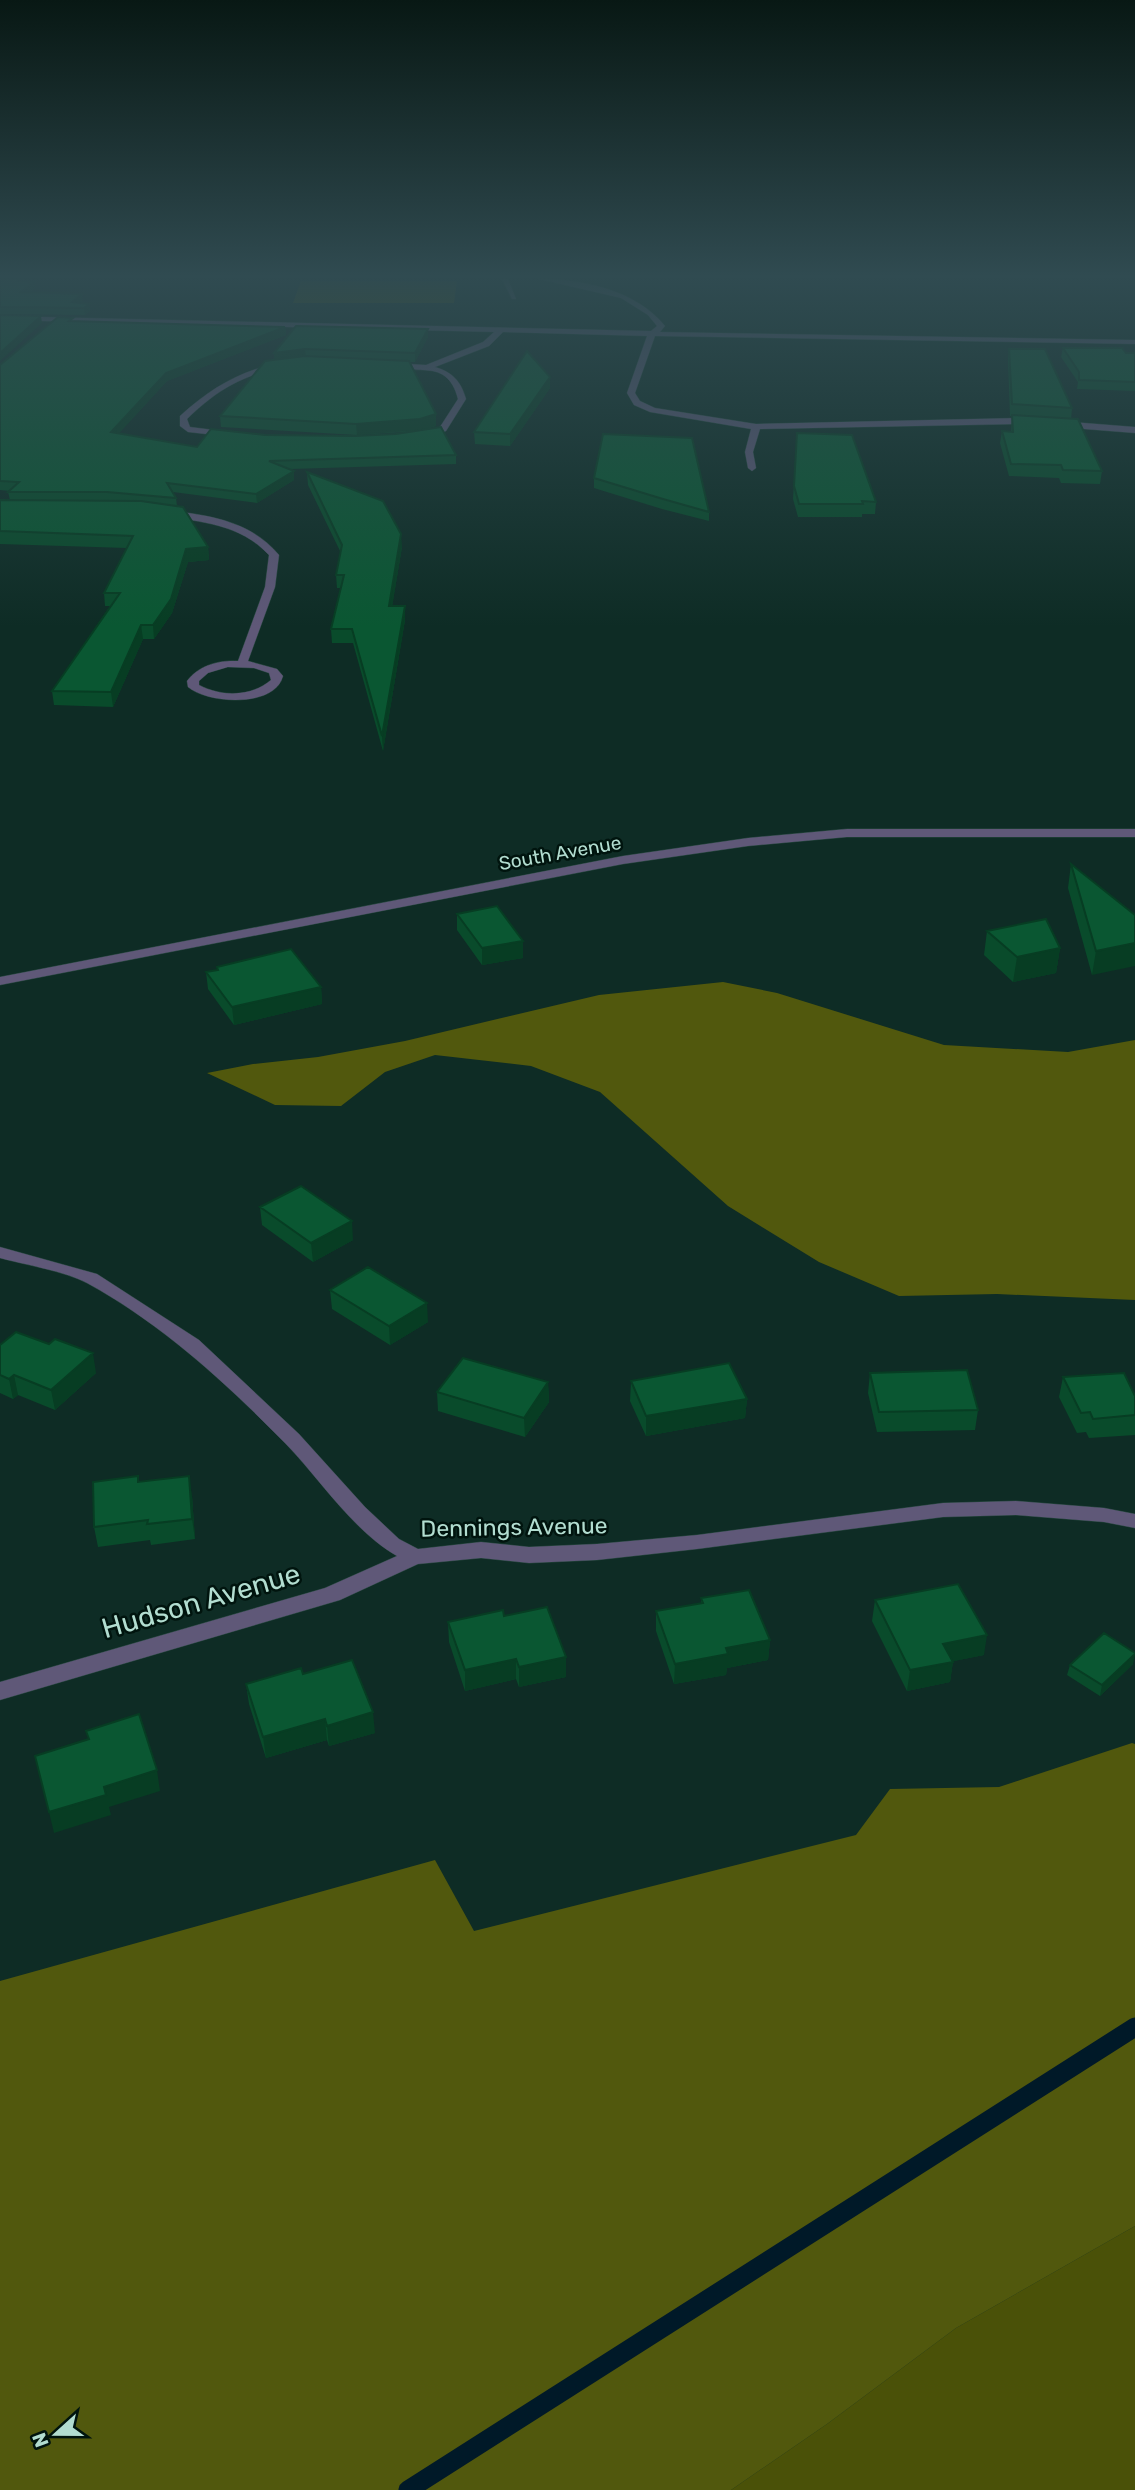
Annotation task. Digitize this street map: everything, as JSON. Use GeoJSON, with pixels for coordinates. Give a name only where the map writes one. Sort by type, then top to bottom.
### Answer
{"type":"FeatureCollection","features":[{"type":"Feature","properties":{"kind":"street"},"geometry":{"type":"LineString","coordinates":[[207,395],[183,418],[184,426],[188,429],[239,435]]}},
{"type":"Feature","properties":{"kind":"street"},"geometry":{"type":"LineString","coordinates":[[408,437],[429,435],[443,429],[462,399],[461,395]]}},
{"type":"Feature","properties":{"kind":"street"},"geometry":{"type":"LineString","coordinates":[[632,395],[637,403],[678,416],[756,427],[1021,421],[1135,430]]}},
{"type":"Feature","properties":{"kind":"street"},"geometry":{"type":"LineString","coordinates":[[752,468],[749,452],[756,427]]}},
{"type":"Feature","properties":{"kind":"street"},"geometry":{"type":"LineString","coordinates":[[148,511],[206,518],[239,527],[265,544],[274,555],[270,587],[242,664]]}},
{"type":"Feature","properties":{"kind":"street"},"geometry":{"type":"LineString","coordinates":[[242,664],[273,671],[277,676],[276,681],[264,690],[239,696],[212,695],[194,687],[193,681],[203,671],[242,664]]}},
{"type":"Feature","properties":{"kind":"street","name":"South Avenue"},"geometry":{"type":"LineString","coordinates":[[0,981],[623,860],[748,842],[847,833],[1135,833]]}},
{"type":"Feature","properties":{"kind":"street","name":"Dennings Avenue"},"geometry":{"type":"LineString","coordinates":[[0,1252],[91,1278],[192,1344],[292,1439],[358,1512],[392,1544],[415,1557],[481,1549],[529,1555],[597,1552],[697,1542],[943,1510],[1016,1508],[1104,1515],[1135,1521]]}},
{"type":"Feature","properties":{"kind":"street","name":"Hudson Avenue"},"geometry":{"type":"LineString","coordinates":[[0,1691],[332,1594],[415,1557]]}},
{"type":"Feature","properties":{"kind":"green space"},"geometry":{"type":"Polygon","coordinates":[[[723,982],[777,993],[944,1045],[1068,1052],[1135,1040],[1135,1300],[997,1294],[899,1296],[819,1262],[728,1206],[600,1092],[531,1066],[435,1055],[385,1072],[341,1106],[275,1105],[207,1073],[405,1041],[599,995],[723,982]]]}},
{"type":"Feature","properties":{"kind":"green space"},"geometry":{"type":"Polygon","coordinates":[[[1135,1744],[1135,2226],[956,2328],[827,2424],[731,2490],[0,2490],[0,1981],[435,1860],[474,1931],[856,1835],[890,1789],[999,1787],[1135,1744]]]}},
{"type":"Feature","properties":{"kind":"green space"},"geometry":{"type":"Polygon","coordinates":[[[1135,2226],[1135,2490],[731,2490],[827,2424],[956,2328],[1135,2226]]]}},
{"type":"Feature","properties":{"kind":"building"},"geometry":{"type":"Polygon","coordinates":[[[0,395],[145,395],[111,432],[197,447],[211,429],[265,435],[355,436],[396,434],[441,427],[456,455],[269,461],[294,471],[256,494],[167,483],[176,498],[107,492],[8,492],[19,482],[0,481],[0,395]]]}},
{"type":"Feature","properties":{"kind":"building"},"geometry":{"type":"Polygon","coordinates":[[[237,395],[426,395],[436,414],[420,419],[356,424],[220,416],[237,395]]]}},
{"type":"Feature","properties":{"kind":"building"},"geometry":{"type":"Polygon","coordinates":[[[498,395],[537,395],[510,434],[474,432],[498,395]]]}},
{"type":"Feature","properties":{"kind":"building"},"geometry":{"type":"Polygon","coordinates":[[[1012,395],[1066,395],[1072,408],[1012,404],[1012,395]]]}},
{"type":"Feature","properties":{"kind":"building"},"geometry":{"type":"Polygon","coordinates":[[[1012,415],[1078,419],[1102,471],[1063,470],[1061,465],[1011,464],[1002,431],[1013,432],[1012,415]]]}},
{"type":"Feature","properties":{"kind":"building"},"geometry":{"type":"Polygon","coordinates":[[[797,433],[852,435],[876,502],[799,504],[794,486],[797,433]]]}},
{"type":"Feature","properties":{"kind":"building"},"geometry":{"type":"Polygon","coordinates":[[[603,434],[692,438],[709,512],[594,478],[603,434]]]}},
{"type":"Feature","properties":{"kind":"building"},"geometry":{"type":"Polygon","coordinates":[[[307,472],[383,501],[401,534],[389,606],[405,606],[382,736],[352,629],[331,629],[344,575],[336,575],[342,545],[307,472]]]}},
{"type":"Feature","properties":{"kind":"building"},"geometry":{"type":"Polygon","coordinates":[[[0,500],[141,501],[183,507],[208,547],[186,549],[171,599],[153,625],[141,625],[111,692],[52,691],[120,593],[104,593],[133,536],[0,531],[0,500]]]}},
{"type":"Feature","properties":{"kind":"building"},"geometry":{"type":"Polygon","coordinates":[[[1071,864],[1135,915],[1135,943],[1096,951],[1071,864]]]}},
{"type":"Feature","properties":{"kind":"building"},"geometry":{"type":"Polygon","coordinates":[[[497,906],[523,941],[482,948],[457,914],[497,906]]]}},
{"type":"Feature","properties":{"kind":"building"},"geometry":{"type":"Polygon","coordinates":[[[1046,919],[1060,948],[1017,957],[987,931],[1046,919]]]}},
{"type":"Feature","properties":{"kind":"building"},"geometry":{"type":"Polygon","coordinates":[[[291,949],[321,987],[232,1007],[206,972],[218,970],[217,967],[291,949]]]}},
{"type":"Feature","properties":{"kind":"building"},"geometry":{"type":"Polygon","coordinates":[[[301,1186],[352,1221],[311,1243],[260,1207],[301,1186]]]}},
{"type":"Feature","properties":{"kind":"building"},"geometry":{"type":"Polygon","coordinates":[[[368,1267],[427,1303],[389,1326],[330,1290],[368,1267]]]}},
{"type":"Feature","properties":{"kind":"building"},"geometry":{"type":"Polygon","coordinates":[[[16,1332],[49,1344],[55,1339],[93,1353],[51,1390],[14,1375],[9,1379],[0,1375],[0,1345],[16,1332]]]}},
{"type":"Feature","properties":{"kind":"building"},"geometry":{"type":"Polygon","coordinates":[[[463,1358],[548,1382],[524,1418],[437,1392],[463,1358]]]}},
{"type":"Feature","properties":{"kind":"building"},"geometry":{"type":"Polygon","coordinates":[[[729,1363],[747,1399],[646,1416],[631,1381],[729,1363]]]}},
{"type":"Feature","properties":{"kind":"building"},"geometry":{"type":"Polygon","coordinates":[[[967,1370],[978,1410],[879,1412],[870,1373],[967,1370]]]}},
{"type":"Feature","properties":{"kind":"building"},"geometry":{"type":"Polygon","coordinates":[[[1124,1373],[1135,1396],[1135,1415],[1093,1419],[1090,1412],[1081,1413],[1063,1377],[1124,1373]]]}},
{"type":"Feature","properties":{"kind":"building"},"geometry":{"type":"Polygon","coordinates":[[[138,1476],[138,1482],[189,1476],[192,1519],[147,1524],[148,1520],[94,1527],[93,1482],[138,1476]]]}},
{"type":"Feature","properties":{"kind":"building"},"geometry":{"type":"Polygon","coordinates":[[[958,1584],[987,1635],[943,1644],[953,1662],[910,1670],[875,1600],[958,1584]]]}},
{"type":"Feature","properties":{"kind":"building"},"geometry":{"type":"Polygon","coordinates":[[[749,1590],[770,1640],[726,1648],[728,1654],[675,1664],[656,1611],[703,1603],[701,1598],[749,1590]]]}},
{"type":"Feature","properties":{"kind":"building"},"geometry":{"type":"Polygon","coordinates":[[[547,1607],[566,1657],[519,1667],[516,1659],[465,1670],[448,1622],[503,1610],[504,1616],[547,1607]]]}},
{"type":"Feature","properties":{"kind":"building"},"geometry":{"type":"Polygon","coordinates":[[[1104,1633],[1135,1654],[1102,1685],[1070,1665],[1104,1633]]]}},
{"type":"Feature","properties":{"kind":"building"},"geometry":{"type":"Polygon","coordinates":[[[352,1660],[373,1712],[327,1726],[325,1719],[263,1737],[246,1684],[301,1668],[303,1674],[352,1660]]]}},
{"type":"Feature","properties":{"kind":"building"},"geometry":{"type":"Polygon","coordinates":[[[139,1714],[157,1770],[104,1787],[106,1795],[49,1812],[35,1756],[89,1739],[86,1731],[139,1714]]]}},
{"type":"Feature","properties":{"kind":"waterway"},"geometry":{"type":"LineString","coordinates":[[408,2490],[1135,2027]]}}]}
